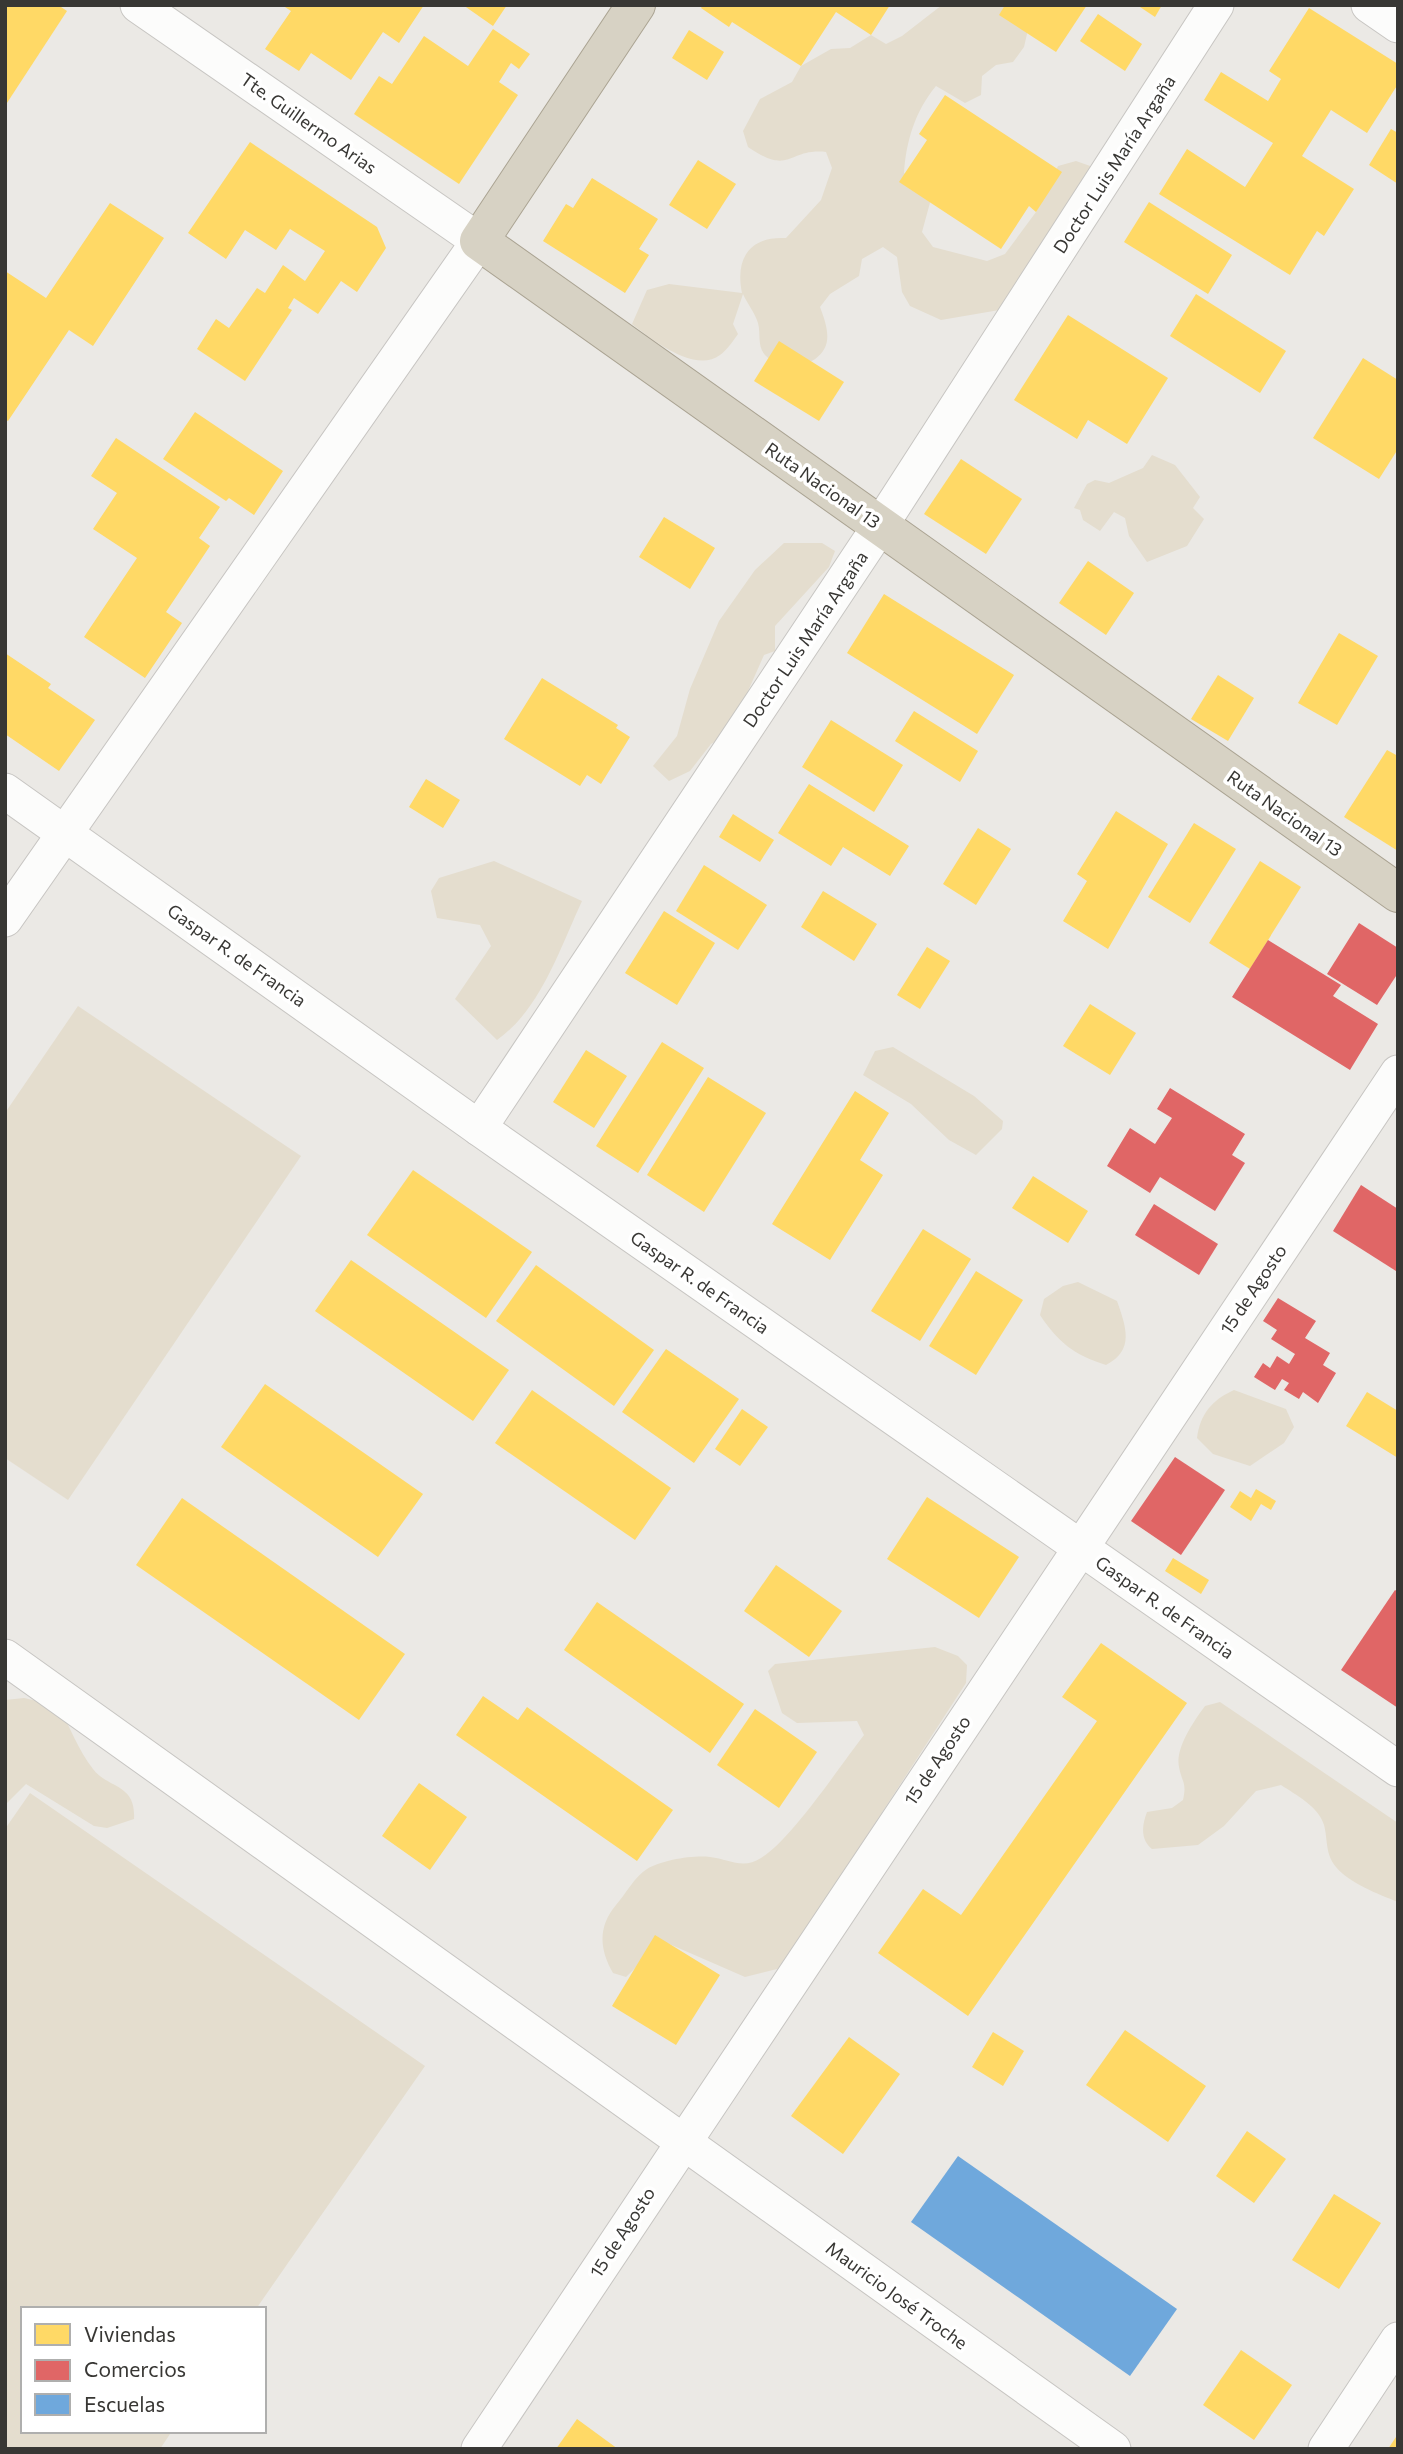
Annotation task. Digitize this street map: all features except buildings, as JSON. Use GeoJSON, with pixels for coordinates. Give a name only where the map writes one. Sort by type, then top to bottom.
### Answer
{"type":"FeatureCollection","features":[{"type":"Feature","properties":{"kind":"highway"},"geometry":{"type":"LineString","coordinates":[[479,241],[636,5]]}},
{"type":"Feature","properties":{"kind":"highway","name":"Ruta Nacional 13"},"geometry":{"type":"LineString","coordinates":[[479,241],[1398,893]]}},
{"type":"Feature","properties":{"kind":"street","name":"Tte. Guillermo Arias"},"geometry":{"type":"LineString","coordinates":[[138,5],[479,241]]}},
{"type":"Feature","properties":{"kind":"street","name":"Doctor Luis María Argaña"},"geometry":{"type":"LineString","coordinates":[[479,1128],[880,526],[1216,5]]}},
{"type":"Feature","properties":{"kind":"street"},"geometry":{"type":"LineString","coordinates":[[1369,5],[1398,25]]}},
{"type":"Feature","properties":{"kind":"street"},"geometry":{"type":"LineString","coordinates":[[5,919],[479,241]]}},
{"type":"Feature","properties":{"kind":"street","name":"Gaspar R. de Francia"},"geometry":{"type":"LineString","coordinates":[[5,791],[479,1128],[1398,1769]]}},
{"type":"Feature","properties":{"kind":"street","name":"15 de Agosto"},"geometry":{"type":"LineString","coordinates":[[479,2449],[682,2141],[1398,1073]]}},
{"type":"Feature","properties":{"kind":"street","name":"Mauricio José Troche"},"geometry":{"type":"LineString","coordinates":[[5,1657],[1113,2449]]}},
{"type":"Feature","properties":{"kind":"street"},"geometry":{"type":"LineString","coordinates":[[1326,2449],[1398,2340]]}},
{"type":"Feature","properties":{"kind":"shaded area"},"geometry":{"type":"Polygon","coordinates":[[[942,5],[1027,5],[1032,12],[1024,47],[1013,62],[996,65],[982,76],[981,95],[965,103],[936,86],[917,116],[909,138],[904,173],[920,184],[931,199],[922,232],[933,247],[987,261],[1005,254],[1036,212],[1058,166],[1076,161],[1093,167],[1085,236],[1078,252],[1067,266],[1011,308],[941,320],[910,306],[902,292],[897,257],[883,247],[862,259],[859,276],[830,294],[820,307],[827,331],[826,345],[815,359],[798,365],[780,364],[765,355],[761,348],[757,319],[743,294],[733,324],[738,334],[723,353],[710,360],[698,360],[674,352],[632,324],[647,290],[669,284],[742,293],[741,270],[748,252],[763,241],[786,238],[821,200],[832,168],[826,152],[803,154],[781,161],[762,156],[748,147],[743,131],[760,99],[792,82],[801,66],[831,49],[850,48],[871,35],[886,44],[902,36],[942,5]]]}},
{"type":"Feature","properties":{"kind":"shaded area"},"geometry":{"type":"Polygon","coordinates":[[[1152,455],[1175,465],[1200,497],[1193,508],[1204,519],[1187,546],[1147,562],[1129,536],[1125,518],[1114,512],[1100,531],[1083,520],[1080,510],[1074,508],[1087,484],[1095,480],[1109,483],[1143,468],[1152,455]]]}},
{"type":"Feature","properties":{"kind":"shaded area"},"geometry":{"type":"Polygon","coordinates":[[[784,543],[822,543],[835,551],[829,567],[775,626],[775,651],[764,655],[729,734],[711,744],[690,771],[669,781],[653,766],[677,736],[690,689],[719,621],[755,570],[784,543]]]}},
{"type":"Feature","properties":{"kind":"shaded area"},"geometry":{"type":"Polygon","coordinates":[[[494,861],[582,901],[537,995],[526,1012],[497,1040],[455,999],[491,946],[480,925],[437,918],[431,891],[439,878],[494,861]]]}},
{"type":"Feature","properties":{"kind":"shaded area"},"geometry":{"type":"Polygon","coordinates":[[[78,1006],[301,1156],[68,1500],[5,1458],[5,1113],[78,1006]]]}},
{"type":"Feature","properties":{"kind":"shaded area"},"geometry":{"type":"Polygon","coordinates":[[[893,1047],[974,1096],[1003,1121],[1002,1129],[976,1155],[949,1140],[911,1104],[863,1075],[875,1051],[893,1047]]]}},
{"type":"Feature","properties":{"kind":"shaded area"},"geometry":{"type":"Polygon","coordinates":[[[1078,1282],[1117,1301],[1125,1329],[1125,1345],[1115,1359],[1106,1365],[1085,1357],[1068,1346],[1053,1333],[1040,1315],[1044,1299],[1063,1286],[1078,1282]]]}},
{"type":"Feature","properties":{"kind":"shaded area"},"geometry":{"type":"Polygon","coordinates":[[[1234,1390],[1286,1409],[1294,1427],[1284,1443],[1250,1466],[1213,1454],[1197,1438],[1208,1409],[1219,1398],[1234,1390]]]}},
{"type":"Feature","properties":{"kind":"shaded area"},"geometry":{"type":"Polygon","coordinates":[[[935,1647],[958,1656],[967,1665],[966,1683],[781,1968],[745,1977],[667,1943],[659,1945],[626,1977],[613,1973],[605,1956],[603,1931],[616,1905],[643,1872],[661,1863],[687,1858],[710,1857],[748,1863],[761,1858],[801,1819],[864,1735],[857,1721],[797,1723],[782,1713],[768,1671],[775,1664],[935,1647]]]}},
{"type":"Feature","properties":{"kind":"shaded area"},"geometry":{"type":"Polygon","coordinates":[[[24,1698],[59,1706],[93,1769],[131,1799],[134,1819],[107,1828],[94,1826],[26,1784],[5,1805],[5,1700],[24,1698]]]}},
{"type":"Feature","properties":{"kind":"shaded area"},"geometry":{"type":"Polygon","coordinates":[[[1220,1702],[1398,1823],[1398,1902],[1348,1878],[1336,1867],[1327,1847],[1324,1825],[1317,1813],[1281,1785],[1256,1791],[1224,1826],[1198,1845],[1152,1849],[1148,1845],[1143,1832],[1147,1812],[1172,1808],[1183,1800],[1184,1786],[1179,1760],[1183,1743],[1205,1706],[1220,1702]]]}},
{"type":"Feature","properties":{"kind":"shaded area"},"geometry":{"type":"Polygon","coordinates":[[[30,1793],[425,2066],[257,2307],[21,2307],[21,2433],[171,2433],[160,2449],[5,2449],[5,1829],[30,1793]]]}}]}
